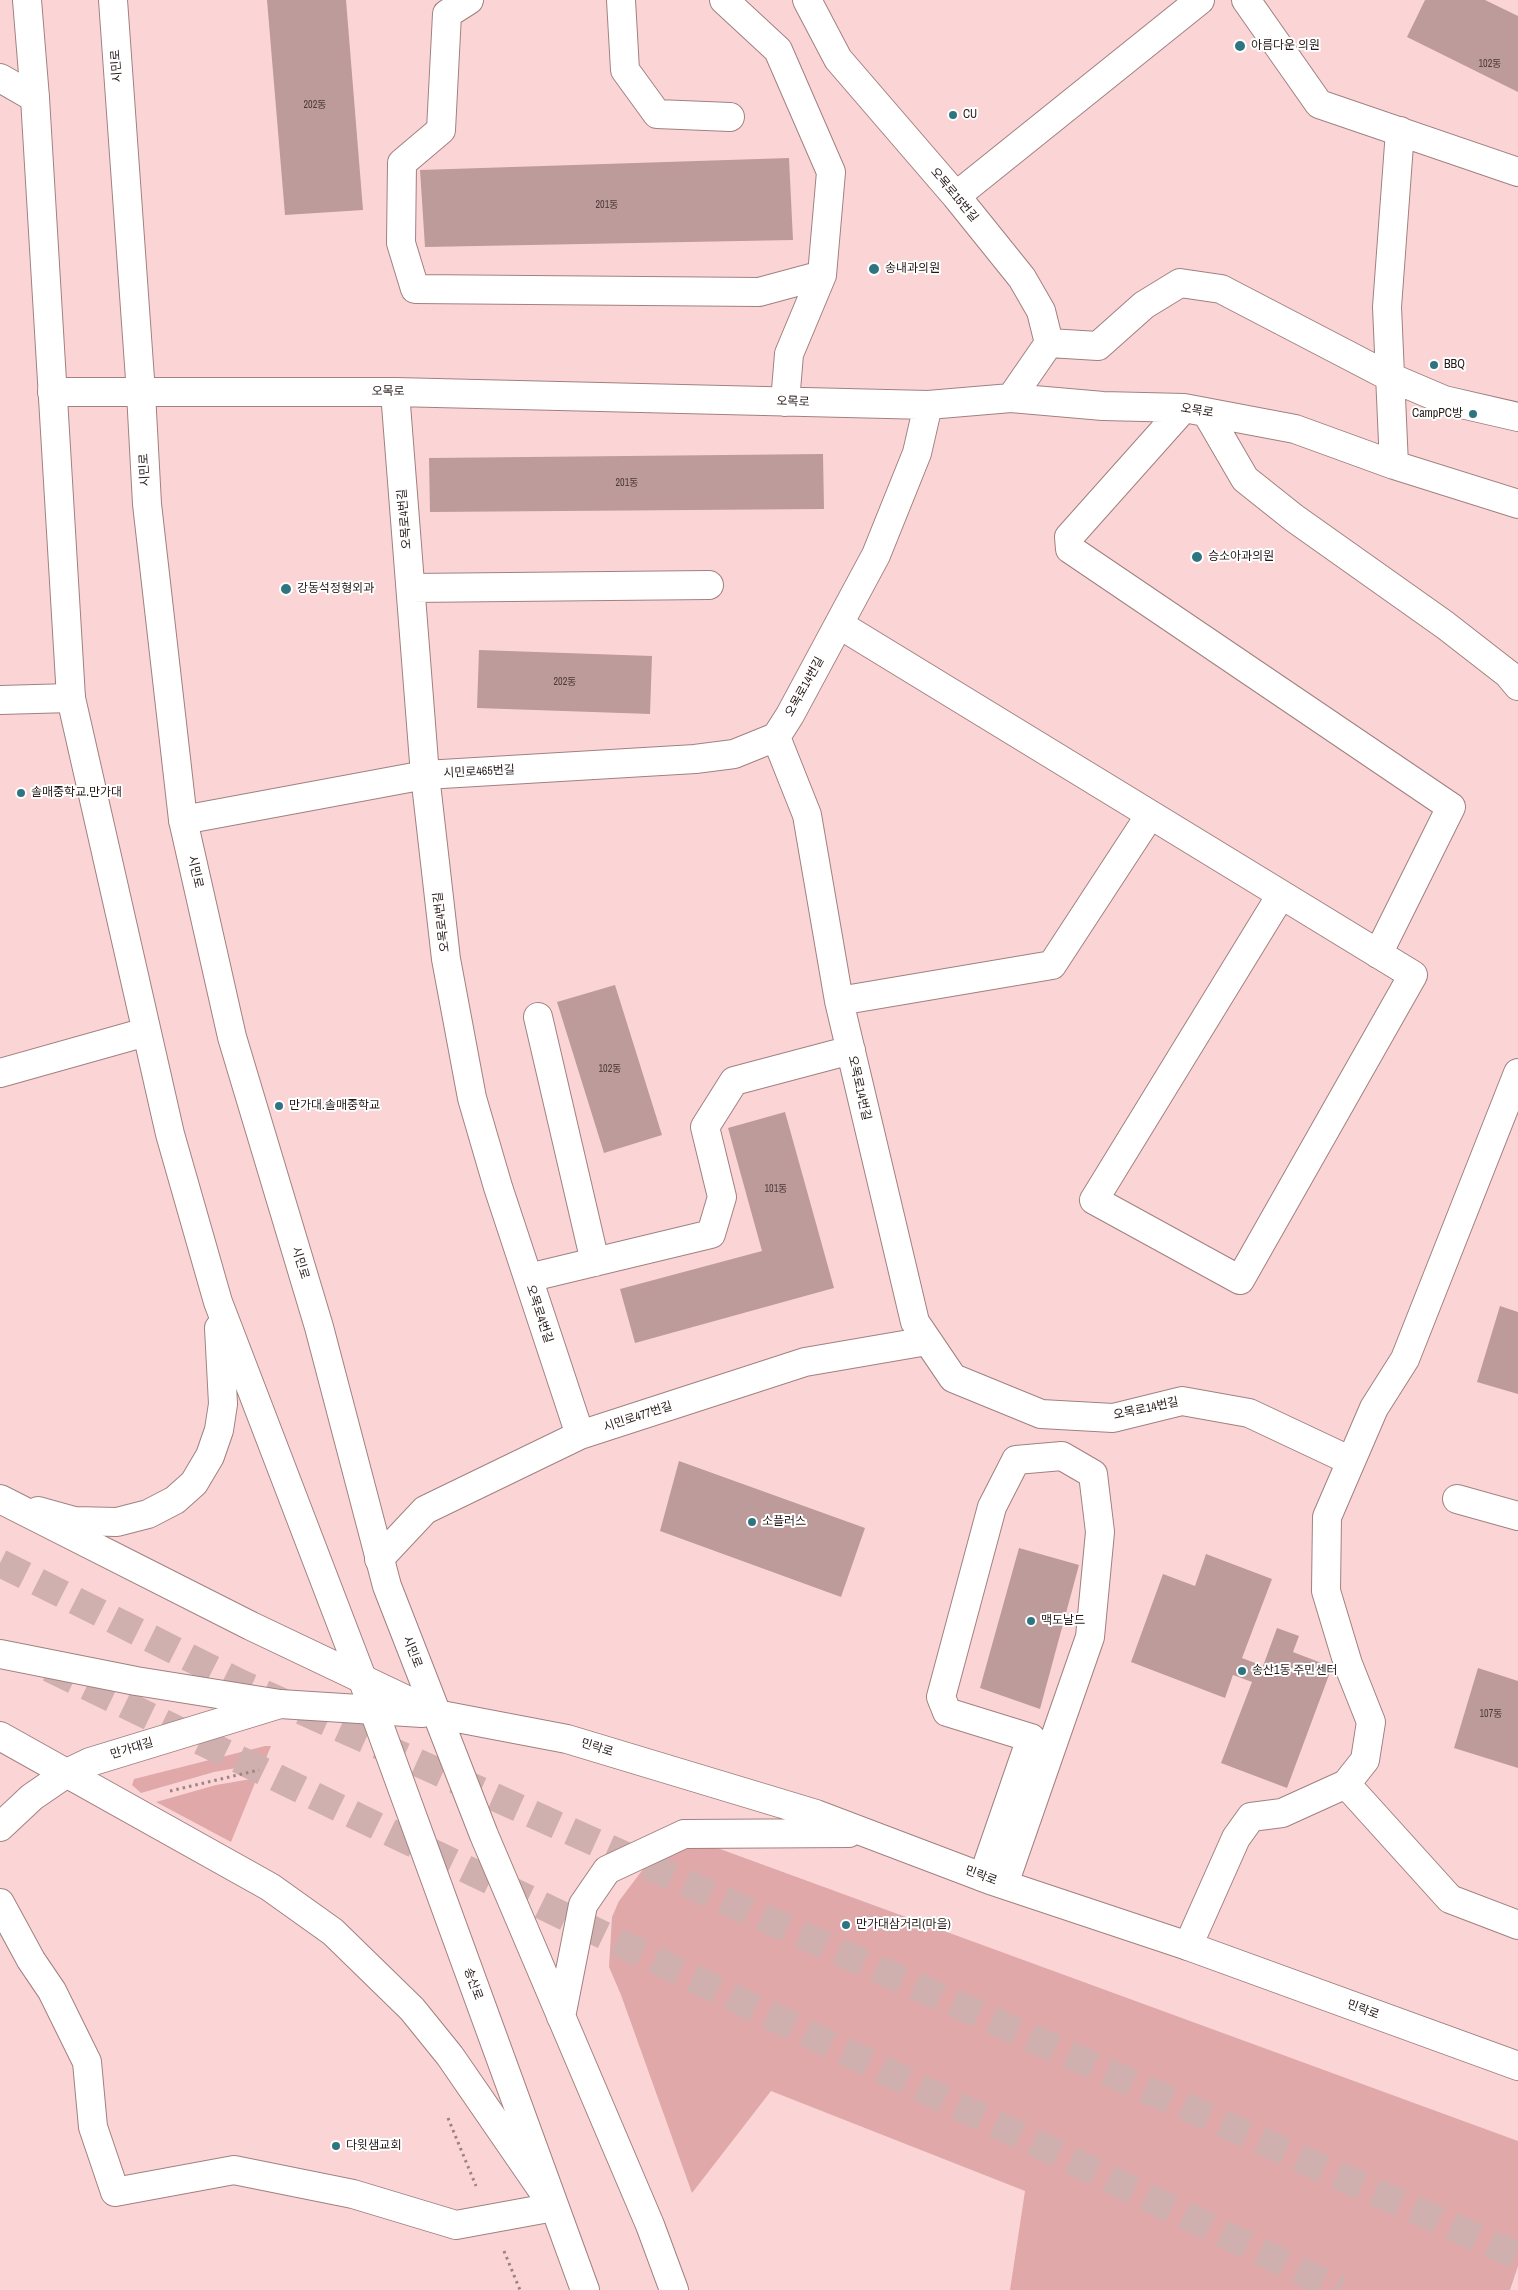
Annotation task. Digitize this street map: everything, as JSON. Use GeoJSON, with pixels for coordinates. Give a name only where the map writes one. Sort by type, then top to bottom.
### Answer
{"type":"FeatureCollection","features":[{"type":"Feature","properties":{"kind":"main road"},"geometry":{"type":"LineString","coordinates":[[27,0],[35,98],[71,698],[170,1134],[218,1302],[362,1678]]}},
{"type":"Feature","properties":{"kind":"main road","name":"시민로"},"geometry":{"type":"LineString","coordinates":[[114,0],[147,504],[183,820],[232,1037],[319,1327],[379,1559],[387,1586],[436,1714]]}},
{"type":"Feature","properties":{"kind":"main road"},"geometry":{"type":"LineString","coordinates":[[469,0],[447,14],[441,130],[402,163],[401,243],[415,289],[759,292],[822,275]]}},
{"type":"Feature","properties":{"kind":"main road"},"geometry":{"type":"LineString","coordinates":[[622,0],[625,70],[657,114],[730,117]]}},
{"type":"Feature","properties":{"kind":"main road"},"geometry":{"type":"LineString","coordinates":[[724,0],[778,50],[831,172],[822,275],[789,354],[785,402]]}},
{"type":"Feature","properties":{"kind":"main road","name":"오목로15번길"},"geometry":{"type":"LineString","coordinates":[[807,0],[838,59],[956,196],[1022,278],[1042,311],[1049,343]]}},
{"type":"Feature","properties":{"kind":"main road"},"geometry":{"type":"LineString","coordinates":[[956,196],[1200,0]]}},
{"type":"Feature","properties":{"kind":"main road"},"geometry":{"type":"LineString","coordinates":[[1246,0],[1319,104],[1518,172]]}},
{"type":"Feature","properties":{"kind":"main road"},"geometry":{"type":"LineString","coordinates":[[0,78],[35,98]]}},
{"type":"Feature","properties":{"kind":"main road"},"geometry":{"type":"LineString","coordinates":[[1394,466],[1387,307],[1400,131]]}},
{"type":"Feature","properties":{"kind":"main road"},"geometry":{"type":"LineString","coordinates":[[1011,398],[1049,343],[1098,346],[1144,305],[1180,283],[1221,289],[1390,377],[1444,400],[1518,417]]}},
{"type":"Feature","properties":{"kind":"main road","name":"오목로"},"geometry":{"type":"LineString","coordinates":[[52,392],[395,392],[928,406],[1011,398],[1103,406],[1195,410],[1295,429],[1394,466],[1518,504]]}},
{"type":"Feature","properties":{"kind":"main road","name":"오목로4번길"},"geometry":{"type":"LineString","coordinates":[[395,392],[425,775],[446,959],[472,1098],[580,1436]]}},
{"type":"Feature","properties":{"kind":"main road","name":"오목로14번길"},"geometry":{"type":"LineString","coordinates":[[928,406],[917,453],[880,547],[840,625],[776,737],[807,815],[839,1001],[915,1322],[952,1378],[1041,1414],[1113,1418],[1182,1401],[1249,1413],[1351,1461]]}},
{"type":"Feature","properties":{"kind":"main road"},"geometry":{"type":"LineString","coordinates":[[1378,954],[1451,808],[1070,549],[1069,537],[1195,410],[1245,478],[1309,529],[1445,625],[1508,674],[1518,686]]}},
{"type":"Feature","properties":{"kind":"main road"},"geometry":{"type":"LineString","coordinates":[[411,588],[709,585]]}},
{"type":"Feature","properties":{"kind":"main road"},"geometry":{"type":"LineString","coordinates":[[840,625],[1413,975],[1240,1280],[1094,1200],[1281,895]]}},
{"type":"Feature","properties":{"kind":"main road"},"geometry":{"type":"LineString","coordinates":[[0,700],[71,698]]}},
{"type":"Feature","properties":{"kind":"main road","name":"시민로465번길"},"geometry":{"type":"LineString","coordinates":[[183,820],[425,775],[695,759],[734,754],[776,737]]}},
{"type":"Feature","properties":{"kind":"main road"},"geometry":{"type":"LineString","coordinates":[[839,1001],[1052,965],[1150,815]]}},
{"type":"Feature","properties":{"kind":"main road"},"geometry":{"type":"LineString","coordinates":[[538,1017],[595,1262]]}},
{"type":"Feature","properties":{"kind":"main road"},"geometry":{"type":"LineString","coordinates":[[0,1073],[146,1032]]}},
{"type":"Feature","properties":{"kind":"main road"},"geometry":{"type":"LineString","coordinates":[[528,1278],[711,1234],[722,1197],[705,1127],[734,1081],[851,1050]]}},
{"type":"Feature","properties":{"kind":"main road"},"geometry":{"type":"LineString","coordinates":[[1188,1946],[1236,1838],[1252,1817],[1282,1813],[1346,1784],[1365,1760],[1371,1722],[1348,1664],[1326,1591],[1327,1517],[1374,1408],[1405,1360],[1518,1073]]}},
{"type":"Feature","properties":{"kind":"main road"},"geometry":{"type":"LineString","coordinates":[[2,1500],[74,1521],[117,1522],[148,1514],[176,1500],[189,1487],[210,1456],[220,1421],[223,1404],[218,1302]]}},
{"type":"Feature","properties":{"kind":"main road","name":"시민로477번길"},"geometry":{"type":"LineString","coordinates":[[379,1559],[425,1510],[580,1436],[805,1362],[927,1341]]}},
{"type":"Feature","properties":{"kind":"main road"},"geometry":{"type":"LineString","coordinates":[[1062,1456],[1093,1474],[1100,1532],[1090,1637],[994,1880],[1031,1738],[947,1712],[942,1697],[992,1507],[1016,1460],[1062,1456]]}},
{"type":"Feature","properties":{"kind":"main road"},"geometry":{"type":"LineString","coordinates":[[1457,1499],[1518,1516]]}},
{"type":"Feature","properties":{"kind":"main road"},"geometry":{"type":"LineString","coordinates":[[2,1500],[250,1626],[436,1714],[561,2017],[650,2224],[674,2290]]}},
{"type":"Feature","properties":{"kind":"main road"},"geometry":{"type":"LineString","coordinates":[[0,1654],[136,1681],[280,1704],[436,1714]]}},
{"type":"Feature","properties":{"kind":"main road","name":"송산로"},"geometry":{"type":"LineString","coordinates":[[362,1678],[584,2290]]}},
{"type":"Feature","properties":{"kind":"main road","name":"만가대길"},"geometry":{"type":"LineString","coordinates":[[0,1827],[32,1797],[67,1773],[90,1762],[280,1704]]}},
{"type":"Feature","properties":{"kind":"main road","name":"민락로"},"geometry":{"type":"LineString","coordinates":[[436,1714],[567,1739],[816,1814],[994,1880],[1188,1946],[1518,2066]]}},
{"type":"Feature","properties":{"kind":"main road"},"geometry":{"type":"LineString","coordinates":[[0,1736],[270,1887],[333,1932],[412,2009],[450,2056],[554,2207],[456,2225],[353,2194],[234,2170],[115,2192],[93,2127],[87,2062],[52,1991],[31,1960],[0,1903]]}},
{"type":"Feature","properties":{"kind":"main road"},"geometry":{"type":"LineString","coordinates":[[1346,1784],[1450,1899],[1518,1924]]}},
{"type":"Feature","properties":{"kind":"main road"},"geometry":{"type":"LineString","coordinates":[[561,2017],[583,1905],[607,1870],[684,1834],[867,1833]]}},
{"type":"Feature","properties":{"kind":"path"},"geometry":{"type":"LineString","coordinates":[[168,1792],[259,1770]]}},
{"type":"Feature","properties":{"kind":"path"},"geometry":{"type":"LineString","coordinates":[[445,2112],[520,2290]]}},
{"type":"Feature","properties":{"kind":"shaded area"},"geometry":{"type":"Polygon","coordinates":[[[271,1746],[264,1763],[214,1772],[141,1793],[132,1785],[134,1779],[271,1746]]]}},
{"type":"Feature","properties":{"kind":"shaded area"},"geometry":{"type":"Polygon","coordinates":[[[257,1778],[231,1842],[156,1802],[216,1785],[257,1778]]]}},
{"type":"Feature","properties":{"kind":"shaded area"},"geometry":{"type":"Polygon","coordinates":[[[701,1842],[1518,2141],[1518,2266],[1510,2290],[1010,2290],[1025,2191],[771,2091],[692,2193],[621,1995],[609,1967],[612,1917],[619,1901],[653,1856],[701,1842]]]}},
{"type":"Feature","properties":{"kind":"building"},"geometry":{"type":"Polygon","coordinates":[[[267,0],[346,0],[363,210],[285,215],[267,0]]]}},
{"type":"Feature","properties":{"kind":"building"},"geometry":{"type":"Polygon","coordinates":[[[1425,0],[1485,0],[1518,16],[1518,92],[1407,37],[1425,0]]]}},
{"type":"Feature","properties":{"kind":"building"},"geometry":{"type":"Polygon","coordinates":[[[789,158],[793,240],[425,247],[420,170],[789,158]]]}},
{"type":"Feature","properties":{"kind":"building"},"geometry":{"type":"Polygon","coordinates":[[[823,454],[824,509],[430,512],[429,458],[823,454]]]}},
{"type":"Feature","properties":{"kind":"building"},"geometry":{"type":"Polygon","coordinates":[[[479,650],[652,656],[650,714],[477,708],[479,650]]]}},
{"type":"Feature","properties":{"kind":"building"},"geometry":{"type":"Polygon","coordinates":[[[615,985],[662,1135],[604,1153],[557,1002],[615,985]]]}},
{"type":"Feature","properties":{"kind":"building"},"geometry":{"type":"Polygon","coordinates":[[[785,1112],[834,1288],[635,1343],[620,1289],[762,1251],[728,1128],[785,1112]]]}},
{"type":"Feature","properties":{"kind":"building"},"geometry":{"type":"Polygon","coordinates":[[[1500,1306],[1518,1312],[1518,1394],[1477,1382],[1500,1306]]]}},
{"type":"Feature","properties":{"kind":"building"},"geometry":{"type":"Polygon","coordinates":[[[679,1461],[865,1528],[841,1597],[660,1531],[679,1461]]]}},
{"type":"Feature","properties":{"kind":"building"},"geometry":{"type":"Polygon","coordinates":[[[1019,1548],[1079,1565],[1040,1709],[980,1688],[1019,1548]]]}},
{"type":"Feature","properties":{"kind":"building","name":"송산1동 주민센터"},"geometry":{"type":"Polygon","coordinates":[[[1206,1554],[1272,1579],[1242,1658],[1263,1666],[1277,1628],[1299,1636],[1293,1652],[1332,1667],[1287,1788],[1221,1763],[1252,1682],[1233,1675],[1225,1698],[1131,1662],[1163,1574],[1195,1586],[1206,1554]]]}},
{"type":"Feature","properties":{"kind":"building"},"geometry":{"type":"Polygon","coordinates":[[[1478,1668],[1518,1681],[1518,1768],[1454,1748],[1478,1668]]]}},
{"type":"Feature","properties":{"kind":"tunnel"},"geometry":{"type":"LineString","coordinates":[[0,1563],[240,1683],[1518,2256]]}},
{"type":"Feature","properties":{"kind":"tunnel"},"geometry":{"type":"LineString","coordinates":[[49,1668],[1340,2290]]}},
{"type":"Feature","properties":{"kind":"place","name":"아름다운 의원"},"geometry":{"type":"Point","coordinates":[1240,46]}},
{"type":"Feature","properties":{"kind":"place","name":"CU"},"geometry":{"type":"Point","coordinates":[953,115]}},
{"type":"Feature","properties":{"kind":"place","name":"송내과의원"},"geometry":{"type":"Point","coordinates":[874,269]}},
{"type":"Feature","properties":{"kind":"place","name":"BBQ"},"geometry":{"type":"Point","coordinates":[1434,365]}},
{"type":"Feature","properties":{"kind":"place","name":"CampPC방"},"geometry":{"type":"Point","coordinates":[1473,414]}},
{"type":"Feature","properties":{"kind":"place","name":"승소아과의원"},"geometry":{"type":"Point","coordinates":[1197,557]}},
{"type":"Feature","properties":{"kind":"place","name":"강동석정형외과"},"geometry":{"type":"Point","coordinates":[286,589]}},
{"type":"Feature","properties":{"kind":"place","name":"솔매중학교.만가대"},"geometry":{"type":"Point","coordinates":[21,793]}},
{"type":"Feature","properties":{"kind":"place","name":"만가대.솔매중학교"},"geometry":{"type":"Point","coordinates":[279,1106]}},
{"type":"Feature","properties":{"kind":"place","name":"소플러스"},"geometry":{"type":"Point","coordinates":[752,1522]}},
{"type":"Feature","properties":{"kind":"place","name":"맥도날드"},"geometry":{"type":"Point","coordinates":[1031,1621]}},
{"type":"Feature","properties":{"kind":"place","name":"송산1동 주민센터"},"geometry":{"type":"Point","coordinates":[1242,1671]}},
{"type":"Feature","properties":{"kind":"place","name":"만가대삼거리(마을)"},"geometry":{"type":"Point","coordinates":[846,1925]}},
{"type":"Feature","properties":{"kind":"place","name":"다윗샘교회"},"geometry":{"type":"Point","coordinates":[336,2146]}}]}
